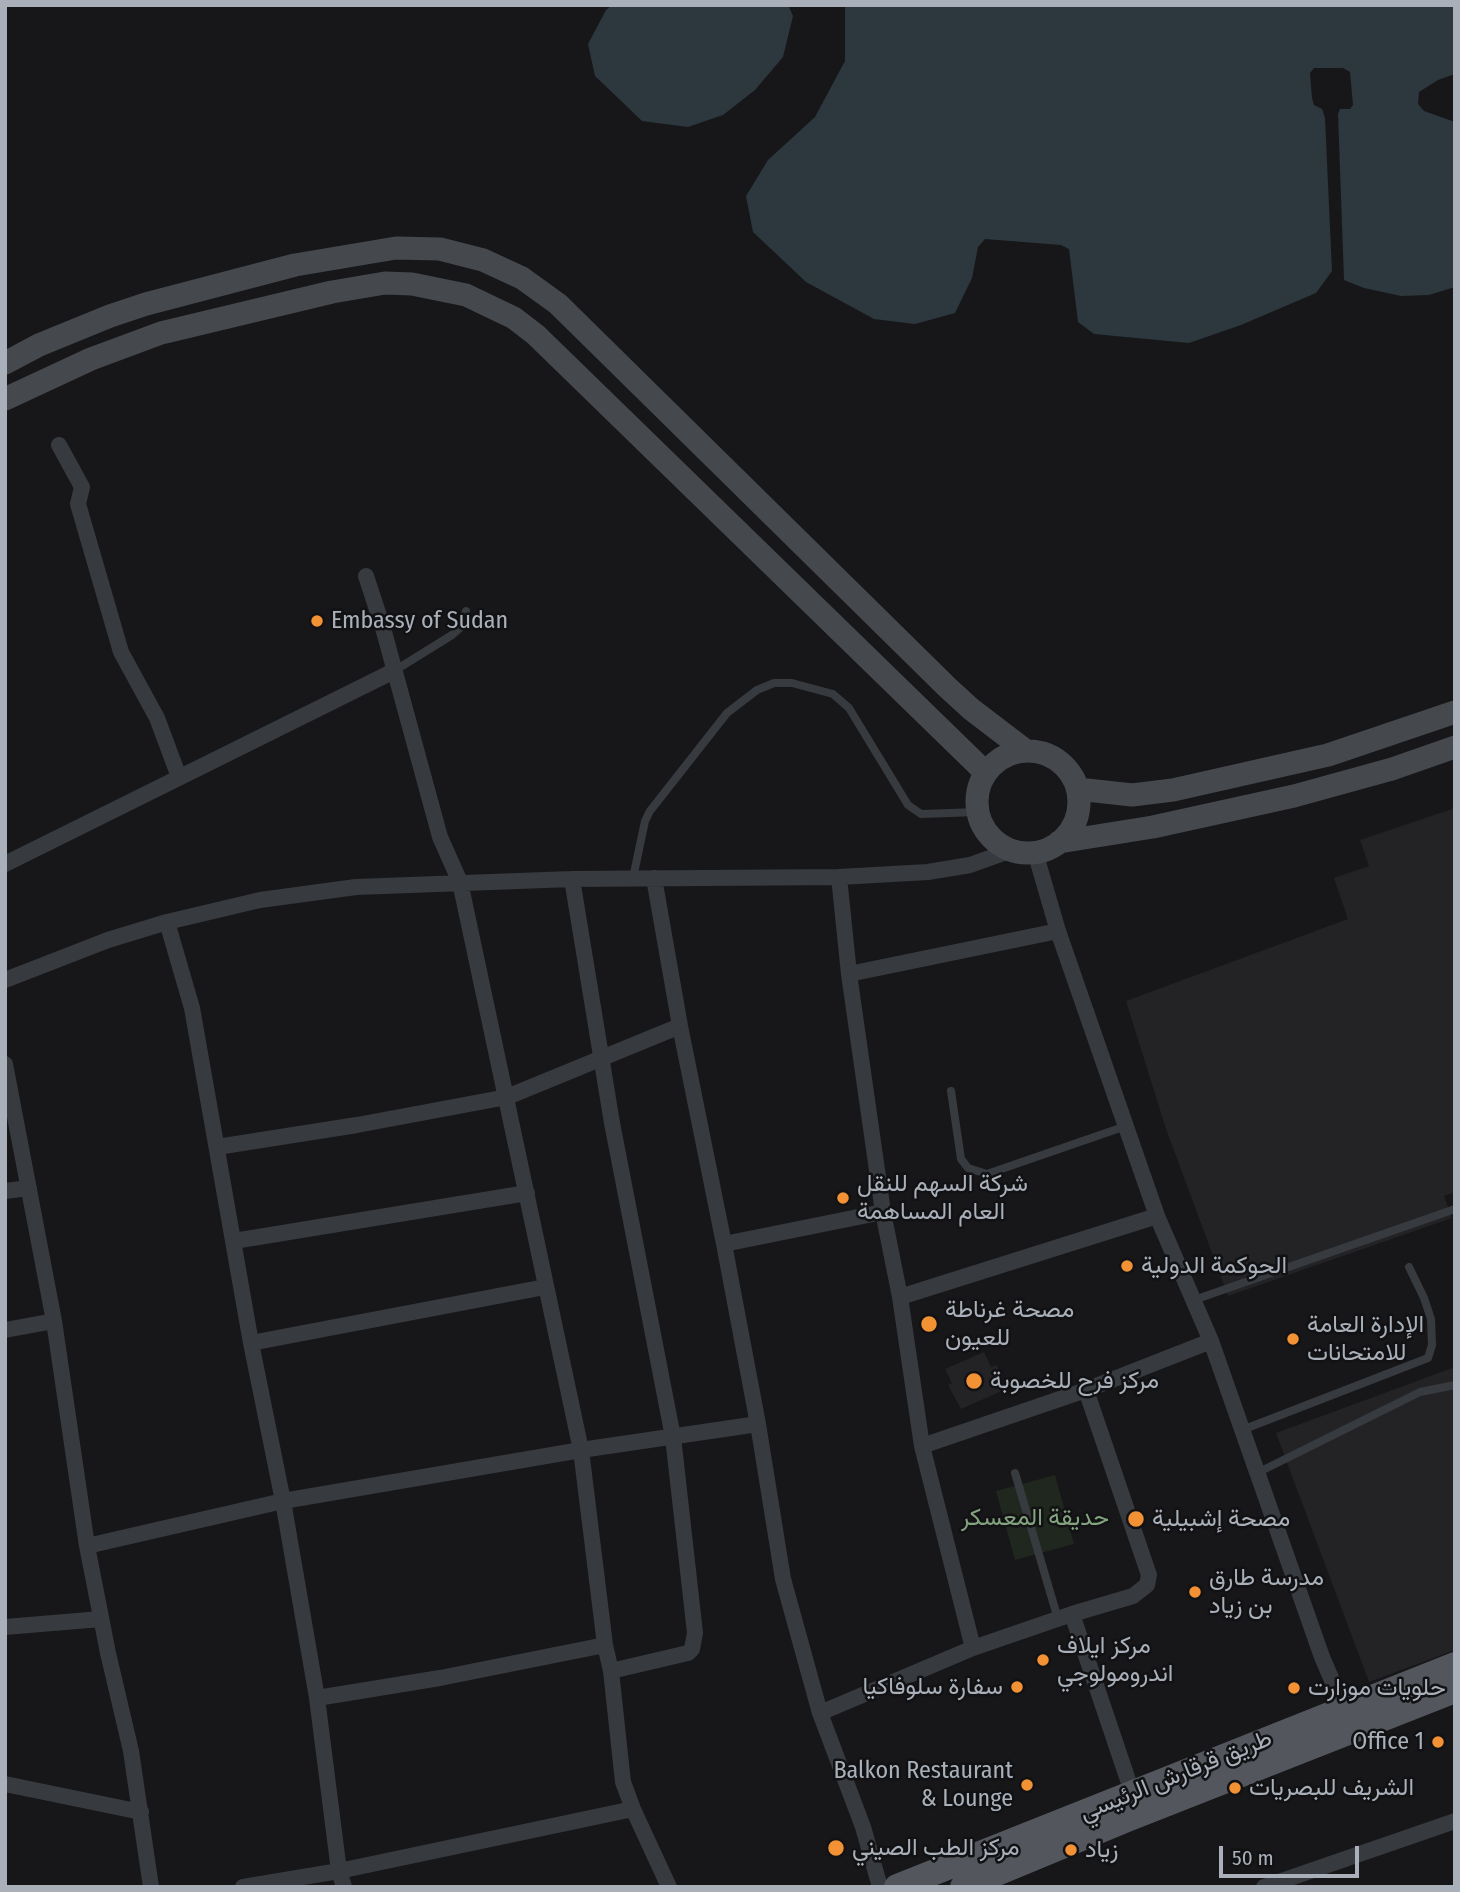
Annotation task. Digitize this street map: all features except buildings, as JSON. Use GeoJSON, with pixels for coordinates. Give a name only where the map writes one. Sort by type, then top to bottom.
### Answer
{"type":"FeatureCollection","features":[{"type":"Feature","properties":{"kind":"main road","name":"طريق قرقارش الرئيسي"},"geometry":{"type":"LineString","coordinates":[[897,1887],[1455,1665]]}},
{"type":"Feature","properties":{"kind":"main road","name":"طريق قرقارش الرئيسي"},"geometry":{"type":"LineString","coordinates":[[963,1887],[1127,1819],[1455,1690]]}},
{"type":"Feature","properties":{"kind":"street"},"geometry":{"type":"LineString","coordinates":[[5,363],[51,340],[110,316],[295,265],[396,248],[440,249],[483,260],[522,278],[558,304],[947,687],[1026,751]]}},
{"type":"Feature","properties":{"kind":"street"},"geometry":{"type":"LineString","coordinates":[[5,399],[91,359],[162,333],[332,292],[385,283],[412,284],[466,295],[514,318],[536,335],[986,773]]}},
{"type":"Feature","properties":{"kind":"street"},"geometry":{"type":"LineString","coordinates":[[59,445],[82,487],[78,504],[121,652],[157,718],[178,777]]}},
{"type":"Feature","properties":{"kind":"street"},"geometry":{"type":"LineString","coordinates":[[366,576],[440,837],[460,882],[581,1450],[605,1645],[611,1671],[621,1768],[633,1808],[669,1887]]}},
{"type":"Feature","properties":{"kind":"street"},"geometry":{"type":"LineString","coordinates":[[5,864],[394,671]]}},
{"type":"Feature","properties":{"kind":"street"},"geometry":{"type":"LineString","coordinates":[[1078,789],[1132,795],[1173,790],[1328,755],[1455,712]]}},
{"type":"Feature","properties":{"kind":"street"},"geometry":{"type":"LineString","coordinates":[[1059,842],[1153,827],[1294,796],[1392,769],[1455,747]]}},
{"type":"Feature","properties":{"kind":"street"},"geometry":{"type":"LineString","coordinates":[[5,980],[96,944],[167,922],[260,900],[356,887],[572,878],[839,877],[949,869],[1023,851],[1048,849],[1059,842],[1074,824],[1079,801],[1078,789],[1072,776],[1053,757],[1026,751],[1011,754],[997,762],[986,773],[980,785],[978,812],[985,829],[996,842],[1023,851],[1058,931],[1157,1216],[1211,1341],[1322,1657],[1344,1708]]}},
{"type":"Feature","properties":{"kind":"street"},"geometry":{"type":"LineString","coordinates":[[839,877],[849,974],[883,1212],[900,1297],[922,1446],[973,1648]]}},
{"type":"Feature","properties":{"kind":"street"},"geometry":{"type":"LineString","coordinates":[[572,878],[601,1060],[673,1437],[694,1643],[692,1649],[682,1656],[611,1671]]}},
{"type":"Feature","properties":{"kind":"street"},"geometry":{"type":"LineString","coordinates":[[654,878],[680,1026],[758,1424],[783,1579],[820,1713],[863,1827],[880,1887]]}},
{"type":"Feature","properties":{"kind":"street"},"geometry":{"type":"LineString","coordinates":[[167,922],[192,1008],[251,1343],[283,1501],[317,1698],[338,1871],[344,1887]]}},
{"type":"Feature","properties":{"kind":"street"},"geometry":{"type":"LineString","coordinates":[[849,974],[1058,931]]}},
{"type":"Feature","properties":{"kind":"street"},"geometry":{"type":"LineString","coordinates":[[216,1147],[357,1125],[507,1097],[680,1026]]}},
{"type":"Feature","properties":{"kind":"street"},"geometry":{"type":"LineString","coordinates":[[5,1064],[9,1110],[29,1188],[54,1321],[87,1546],[131,1751],[151,1887]]}},
{"type":"Feature","properties":{"kind":"street"},"geometry":{"type":"LineString","coordinates":[[5,1191],[29,1188]]}},
{"type":"Feature","properties":{"kind":"street"},"geometry":{"type":"LineString","coordinates":[[234,1241],[527,1193]]}},
{"type":"Feature","properties":{"kind":"street"},"geometry":{"type":"LineString","coordinates":[[724,1244],[883,1212]]}},
{"type":"Feature","properties":{"kind":"street"},"geometry":{"type":"LineString","coordinates":[[900,1297],[1157,1216]]}},
{"type":"Feature","properties":{"kind":"street"},"geometry":{"type":"LineString","coordinates":[[251,1343],[545,1287]]}},
{"type":"Feature","properties":{"kind":"street"},"geometry":{"type":"LineString","coordinates":[[5,1330],[54,1321]]}},
{"type":"Feature","properties":{"kind":"street"},"geometry":{"type":"LineString","coordinates":[[922,1446],[1086,1390],[1211,1341]]}},
{"type":"Feature","properties":{"kind":"street"},"geometry":{"type":"LineString","coordinates":[[820,1713],[973,1648],[1133,1596],[1147,1586],[1149,1580],[1086,1390]]}},
{"type":"Feature","properties":{"kind":"street"},"geometry":{"type":"LineString","coordinates":[[87,1546],[283,1501],[581,1450],[758,1424]]}},
{"type":"Feature","properties":{"kind":"street"},"geometry":{"type":"LineString","coordinates":[[1065,1616],[1132,1792]]}},
{"type":"Feature","properties":{"kind":"street"},"geometry":{"type":"LineString","coordinates":[[5,1627],[101,1619]]}},
{"type":"Feature","properties":{"kind":"street"},"geometry":{"type":"LineString","coordinates":[[317,1698],[439,1678],[605,1645]]}},
{"type":"Feature","properties":{"kind":"street"},"geometry":{"type":"LineString","coordinates":[[5,1784],[141,1812]]}},
{"type":"Feature","properties":{"kind":"street"},"geometry":{"type":"LineString","coordinates":[[243,1887],[338,1871],[633,1808]]}},
{"type":"Feature","properties":{"kind":"street"},"geometry":{"type":"LineString","coordinates":[[1264,1887],[1455,1821]]}},
{"type":"Feature","properties":{"kind":"lane"},"geometry":{"type":"LineString","coordinates":[[394,671],[452,635],[461,627],[466,611]]}},
{"type":"Feature","properties":{"kind":"lane"},"geometry":{"type":"LineString","coordinates":[[633,878],[650,811],[727,713],[757,690],[774,683],[792,683],[833,694],[849,708],[908,805],[920,814],[978,812]]}},
{"type":"Feature","properties":{"kind":"lane"},"geometry":{"type":"LineString","coordinates":[[951,1091],[961,1159],[968,1168],[987,1174],[1126,1126]]}},
{"type":"Feature","properties":{"kind":"lane"},"geometry":{"type":"LineString","coordinates":[[1194,1300],[1455,1209]]}},
{"type":"Feature","properties":{"kind":"lane"},"geometry":{"type":"LineString","coordinates":[[1242,1430],[1427,1358],[1432,1345],[1431,1319],[1409,1267]]}},
{"type":"Feature","properties":{"kind":"lane"},"geometry":{"type":"LineString","coordinates":[[1257,1473],[1420,1392],[1455,1385]]}},
{"type":"Feature","properties":{"kind":"lane"},"geometry":{"type":"LineString","coordinates":[[1015,1473],[1065,1616]]}},
{"type":"Feature","properties":{"kind":"shaded area"},"geometry":{"type":"Polygon","coordinates":[[[612,5],[788,5],[793,16],[783,57],[755,90],[723,115],[688,127],[642,121],[595,76],[588,44],[606,10],[612,5]]]}},
{"type":"Feature","properties":{"kind":"shaded area"},"geometry":{"type":"Polygon","coordinates":[[[845,5],[1455,5],[1455,74],[1438,80],[1419,92],[1418,104],[1424,111],[1455,122],[1455,287],[1429,295],[1401,296],[1364,288],[1344,280],[1338,114],[1340,109],[1350,109],[1353,105],[1350,72],[1343,68],[1314,68],[1310,73],[1312,98],[1314,105],[1322,109],[1325,118],[1332,271],[1316,293],[1241,325],[1189,343],[1094,334],[1078,322],[1069,249],[1061,245],[985,239],[978,247],[972,278],[955,313],[915,324],[874,319],[806,282],[753,232],[746,196],[768,160],[815,117],[845,61],[845,5]]]}},
{"type":"Feature","properties":{"kind":"shaded area"},"geometry":{"type":"Polygon","coordinates":[[[1455,808],[1455,1192],[1444,1196],[1452,1218],[1228,1296],[1166,1129],[1126,1001],[1348,919],[1334,878],[1369,866],[1360,840],[1455,808]]]}},
{"type":"Feature","properties":{"kind":"shaded area","name":"مركز فرح للخصوبة"},"geometry":{"type":"Polygon","coordinates":[[[984,1352],[991,1367],[997,1365],[1002,1377],[997,1380],[1002,1391],[961,1409],[948,1385],[952,1383],[945,1369],[984,1352]]]}},
{"type":"Feature","properties":{"kind":"shaded area"},"geometry":{"type":"Polygon","coordinates":[[[1455,1367],[1455,1650],[1369,1682],[1276,1433],[1455,1367]]]}},
{"type":"Feature","properties":{"kind":"green space","name":"حديقة المعسكر"},"geometry":{"type":"Polygon","coordinates":[[[1055,1475],[1074,1544],[1015,1560],[996,1491],[1055,1475]]]}},
{"type":"Feature","properties":{"kind":"place","name":"Embassy of Sudan"},"geometry":{"type":"Point","coordinates":[317,621]}},
{"type":"Feature","properties":{"kind":"place","name":"شركة السهم للنقل العام المساهمة"},"geometry":{"type":"Point","coordinates":[843,1198]}},
{"type":"Feature","properties":{"kind":"place","name":"الحوكمة الدولية"},"geometry":{"type":"Point","coordinates":[1127,1266]}},
{"type":"Feature","properties":{"kind":"place","name":"مصحة غرناطة للعيون"},"geometry":{"type":"Point","coordinates":[929,1324]}},
{"type":"Feature","properties":{"kind":"place","name":"الإدارة العامة للامتحانات"},"geometry":{"type":"Point","coordinates":[1293,1339]}},
{"type":"Feature","properties":{"kind":"place","name":"مركز فرح للخصوبة"},"geometry":{"type":"Point","coordinates":[974,1381]}},
{"type":"Feature","properties":{"kind":"place","name":"مصحة إشبيلية"},"geometry":{"type":"Point","coordinates":[1136,1519]}},
{"type":"Feature","properties":{"kind":"place","name":"مدرسة طارق بن زياد"},"geometry":{"type":"Point","coordinates":[1195,1592]}},
{"type":"Feature","properties":{"kind":"place","name":"مركز ايلاف اندرومولوجي"},"geometry":{"type":"Point","coordinates":[1043,1660]}},
{"type":"Feature","properties":{"kind":"place","name":"سفارة سلوفاكيا"},"geometry":{"type":"Point","coordinates":[1017,1687]}},
{"type":"Feature","properties":{"kind":"place","name":"حلويات موزارت"},"geometry":{"type":"Point","coordinates":[1294,1688]}},
{"type":"Feature","properties":{"kind":"place","name":"Office 1"},"geometry":{"type":"Point","coordinates":[1438,1742]}},
{"type":"Feature","properties":{"kind":"place","name":"Balkon Restaurant & Lounge"},"geometry":{"type":"Point","coordinates":[1027,1785]}},
{"type":"Feature","properties":{"kind":"place","name":"الشريف للبصريات"},"geometry":{"type":"Point","coordinates":[1235,1788]}},
{"type":"Feature","properties":{"kind":"place","name":"مركز الطب الصيني"},"geometry":{"type":"Point","coordinates":[836,1848]}},
{"type":"Feature","properties":{"kind":"place","name":"زياد"},"geometry":{"type":"Point","coordinates":[1071,1850]}}]}
